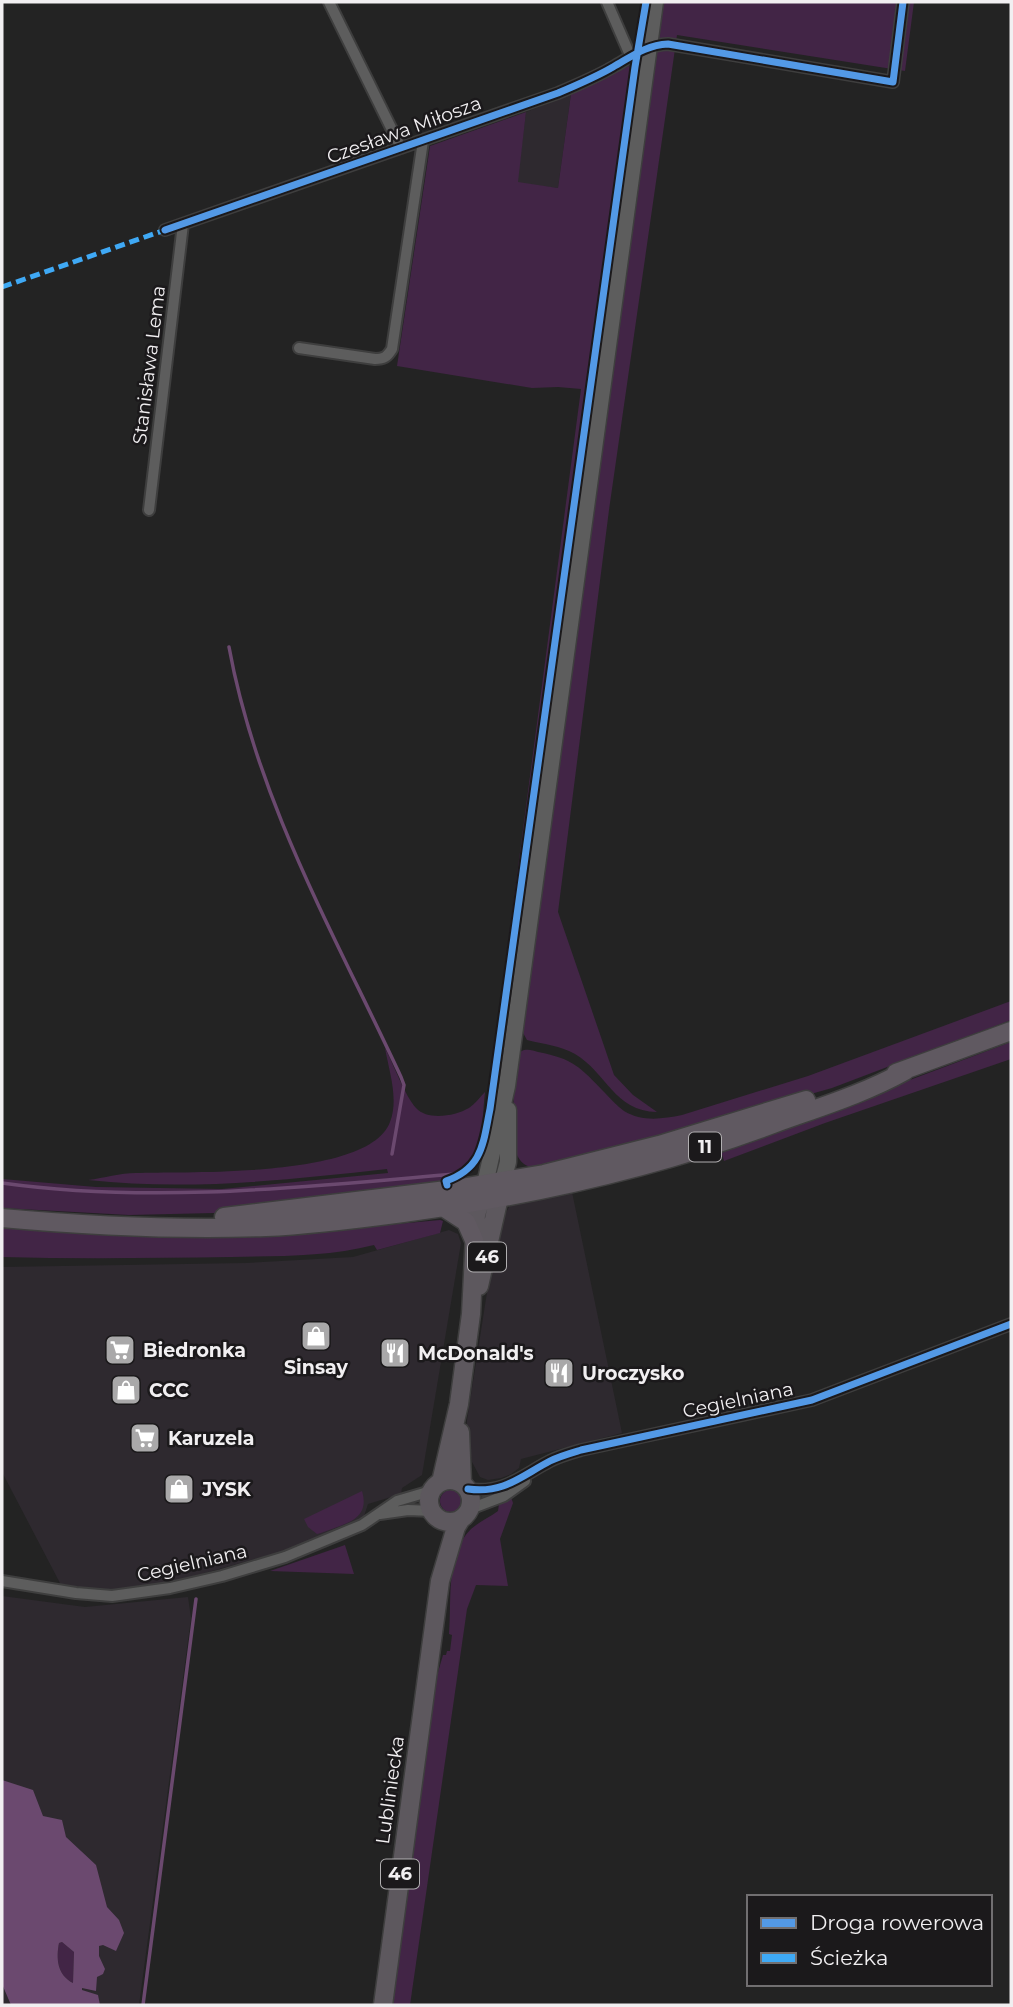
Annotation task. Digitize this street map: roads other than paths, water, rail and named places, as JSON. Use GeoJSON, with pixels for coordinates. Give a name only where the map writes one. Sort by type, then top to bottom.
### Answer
{"type":"FeatureCollection","features":[{"type":"Feature","properties":{"kind":"highway","name":"11"},"geometry":{"type":"LineString","coordinates":[[121,1226],[270,1213],[494,1182],[566,1169],[659,1145],[905,1071],[1011,1031]]}},
{"type":"Feature","properties":{"kind":"highway","name":"11"},"geometry":{"type":"LineString","coordinates":[[2,1218],[178,1228],[305,1224],[443,1208],[598,1179],[707,1147],[885,1082],[905,1071]]}},
{"type":"Feature","properties":{"kind":"highway","name":"46"},"geometry":{"type":"LineString","coordinates":[[443,1208],[466,1222],[474,1240]]}},
{"type":"Feature","properties":{"kind":"main road"},"geometry":{"type":"LineString","coordinates":[[494,1182],[508,1156],[507,1086],[654,2]]}},
{"type":"Feature","properties":{"kind":"main road","name":"46"},"geometry":{"type":"LineString","coordinates":[[434,1514],[429,1498],[436,1487],[458,1404],[471,1314],[474,1240],[494,1182]]}},
{"type":"Feature","properties":{"kind":"main road","name":"46"},"geometry":{"type":"LineString","coordinates":[[471,1314],[487,1258],[488,1200]]}},
{"type":"Feature","properties":{"kind":"main road","name":"46"},"geometry":{"type":"LineString","coordinates":[[458,1404],[465,1486],[471,1499],[466,1514]]}},
{"type":"Feature","properties":{"kind":"main road"},"geometry":{"type":"LineString","coordinates":[[436,1487],[452,1480],[465,1486]]}},
{"type":"Feature","properties":{"kind":"main road"},"geometry":{"type":"LineString","coordinates":[[434,1514],[448,1522],[466,1514]]}},
{"type":"Feature","properties":{"kind":"main road","name":"Lubliniecka"},"geometry":{"type":"LineString","coordinates":[[383,2005],[440,1581],[439,1524],[434,1514]]}},
{"type":"Feature","properties":{"kind":"main road","name":"Lubliniecka"},"geometry":{"type":"LineString","coordinates":[[440,1581],[456,1527],[466,1514]]}},
{"type":"Feature","properties":{"kind":"street"},"geometry":{"type":"LineString","coordinates":[[328,2],[401,148]]}},
{"type":"Feature","properties":{"kind":"street"},"geometry":{"type":"LineString","coordinates":[[607,2],[630,55]]}},
{"type":"Feature","properties":{"kind":"street","name":"Czesława Miłosza"},"geometry":{"type":"LineString","coordinates":[[165,230],[571,88],[648,48],[668,44],[893,82],[904,2]]}},
{"type":"Feature","properties":{"kind":"street"},"geometry":{"type":"LineString","coordinates":[[299,348],[375,359],[383,359],[392,349],[423,141]]}},
{"type":"Feature","properties":{"kind":"street","name":"Stanisława Lema"},"geometry":{"type":"LineString","coordinates":[[149,510],[183,224]]}},
{"type":"Feature","properties":{"kind":"street","name":"Cegielniana"},"geometry":{"type":"LineString","coordinates":[[465,1486],[491,1489],[531,1474],[550,1461],[581,1450],[831,1395],[1011,1325]]}},
{"type":"Feature","properties":{"kind":"street","name":"Cegielniana"},"geometry":{"type":"LineString","coordinates":[[466,1514],[504,1496],[521,1485],[531,1474]]}},
{"type":"Feature","properties":{"kind":"street","name":"Cegielniana"},"geometry":{"type":"LineString","coordinates":[[2,1581],[76,1593],[112,1596],[142,1594],[222,1576],[285,1557],[354,1529],[397,1501],[436,1487]]}},
{"type":"Feature","properties":{"kind":"street","name":"Cegielniana"},"geometry":{"type":"LineString","coordinates":[[380,1514],[408,1510],[434,1514]]}},
{"type":"Feature","properties":{"kind":"waterway"},"geometry":{"type":"LineString","coordinates":[[229,647],[242,704],[279,814],[325,920],[404,1085],[392,1154]]}},
{"type":"Feature","properties":{"kind":"waterway"},"geometry":{"type":"LineString","coordinates":[[2,1183],[58,1189],[171,1193],[341,1184],[454,1174],[466,1170]]}},
{"type":"Feature","properties":{"kind":"waterway"},"geometry":{"type":"LineString","coordinates":[[143,2005],[196,1599]]}},
{"type":"Feature","properties":{"kind":"place","name":"Sinsay"},"geometry":{"type":"Point","coordinates":[316,1336]}},
{"type":"Feature","properties":{"kind":"place","name":"Biedronka"},"geometry":{"type":"Point","coordinates":[120,1350]}},
{"type":"Feature","properties":{"kind":"place","name":"McDonald's"},"geometry":{"type":"Point","coordinates":[395,1353]}},
{"type":"Feature","properties":{"kind":"place","name":"Uroczysko"},"geometry":{"type":"Point","coordinates":[559,1373]}},
{"type":"Feature","properties":{"kind":"place","name":"CCC"},"geometry":{"type":"Point","coordinates":[126,1390]}},
{"type":"Feature","properties":{"kind":"place","name":"Karuzela"},"geometry":{"type":"Point","coordinates":[145,1438]}},
{"type":"Feature","properties":{"kind":"place","name":"JYSK"},"geometry":{"type":"Point","coordinates":[179,1489]}}]}
